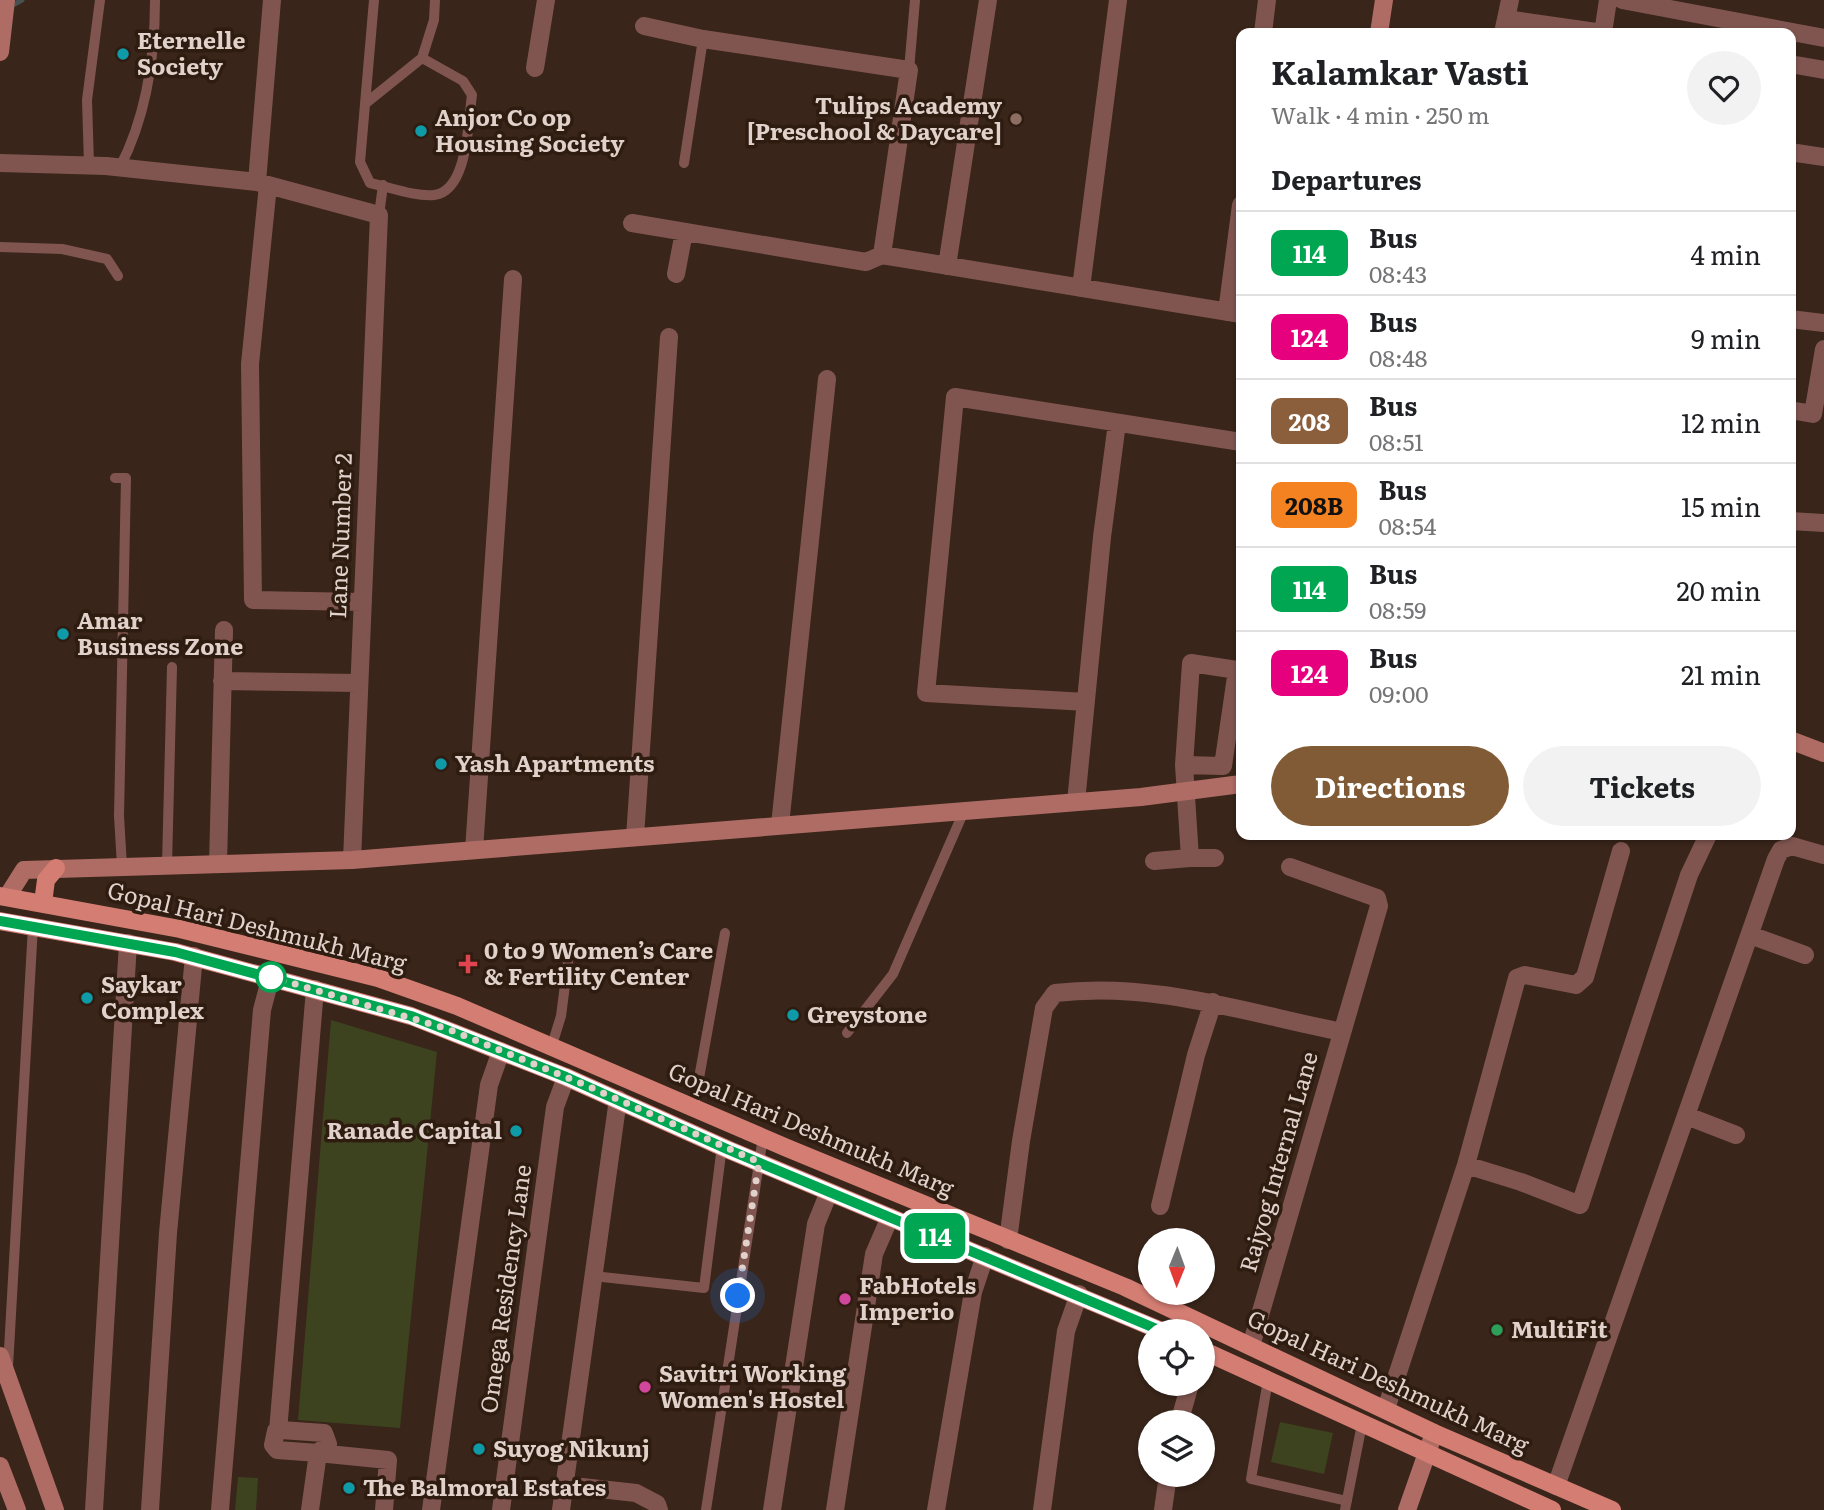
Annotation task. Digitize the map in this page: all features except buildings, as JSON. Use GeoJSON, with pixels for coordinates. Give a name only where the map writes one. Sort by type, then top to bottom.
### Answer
{"type":"FeatureCollection","features":[{"type":"Feature","properties":{"kind":"main road"},"geometry":{"type":"LineString","coordinates":[[43,903],[46,880],[56,868]]}},
{"type":"Feature","properties":{"kind":"main road","name":"Gopal Hari Deshmukh Marg"},"geometry":{"type":"LineString","coordinates":[[4,897],[180,929],[378,978],[457,1006],[763,1138],[1125,1287],[1434,1433],[1612,1510]]}},
{"type":"Feature","properties":{"kind":"main road","name":"Gopal Hari Deshmukh Marg"},"geometry":{"type":"LineString","coordinates":[[0,920],[194,956],[411,1016],[566,1077],[829,1192],[1138,1320]]}},
{"type":"Feature","properties":{"kind":"main road"},"geometry":{"type":"LineString","coordinates":[[1215,1356],[1552,1510]]}},
{"type":"Feature","properties":{"kind":"street"},"geometry":{"type":"LineString","coordinates":[[0,52],[6,0]]}},
{"type":"Feature","properties":{"kind":"street"},"geometry":{"type":"LineString","coordinates":[[272,0],[250,364],[253,600],[363,602]]}},
{"type":"Feature","properties":{"kind":"street"},"geometry":{"type":"LineString","coordinates":[[536,68],[546,0]]}},
{"type":"Feature","properties":{"kind":"street"},"geometry":{"type":"LineString","coordinates":[[947,266],[988,0]]}},
{"type":"Feature","properties":{"kind":"street"},"geometry":{"type":"LineString","coordinates":[[1082,288],[1118,0]]}},
{"type":"Feature","properties":{"kind":"street"},"geometry":{"type":"LineString","coordinates":[[1264,28],[1267,0]]}},
{"type":"Feature","properties":{"kind":"street"},"geometry":{"type":"LineString","coordinates":[[1380,28],[1384,0]]}},
{"type":"Feature","properties":{"kind":"street"},"geometry":{"type":"LineString","coordinates":[[1510,0],[1504,26],[1533,28]]}},
{"type":"Feature","properties":{"kind":"street"},"geometry":{"type":"LineString","coordinates":[[1605,28],[1608,0]]}},
{"type":"Feature","properties":{"kind":"street"},"geometry":{"type":"LineString","coordinates":[[1622,0],[1771,28]]}},
{"type":"Feature","properties":{"kind":"street"},"geometry":{"type":"LineString","coordinates":[[644,26],[703,39],[909,70],[882,256]]}},
{"type":"Feature","properties":{"kind":"street"},"geometry":{"type":"LineString","coordinates":[[1796,33],[1824,38]]}},
{"type":"Feature","properties":{"kind":"street"},"geometry":{"type":"LineString","coordinates":[[1796,65],[1824,70]]}},
{"type":"Feature","properties":{"kind":"street"},"geometry":{"type":"LineString","coordinates":[[1796,153],[1824,157]]}},
{"type":"Feature","properties":{"kind":"street"},"geometry":{"type":"LineString","coordinates":[[0,163],[120,167],[262,184],[379,215]]}},
{"type":"Feature","properties":{"kind":"street","name":"Lane Number 2"},"geometry":{"type":"LineString","coordinates":[[352,860],[379,215]]}},
{"type":"Feature","properties":{"kind":"street"},"geometry":{"type":"LineString","coordinates":[[632,223],[866,262],[882,256],[1234,313],[1236,282]]}},
{"type":"Feature","properties":{"kind":"street"},"geometry":{"type":"LineString","coordinates":[[676,274],[684,232]]}},
{"type":"Feature","properties":{"kind":"street"},"geometry":{"type":"LineString","coordinates":[[474,850],[513,279]]}},
{"type":"Feature","properties":{"kind":"street"},"geometry":{"type":"LineString","coordinates":[[1796,320],[1824,323]]}},
{"type":"Feature","properties":{"kind":"street"},"geometry":{"type":"LineString","coordinates":[[635,837],[669,337]]}},
{"type":"Feature","properties":{"kind":"street"},"geometry":{"type":"LineString","coordinates":[[1796,411],[1819,415],[1824,349]]}},
{"type":"Feature","properties":{"kind":"street"},"geometry":{"type":"LineString","coordinates":[[780,825],[827,379]]}},
{"type":"Feature","properties":{"kind":"street"},"geometry":{"type":"LineString","coordinates":[[1086,702],[926,693],[955,397],[1236,441]]}},
{"type":"Feature","properties":{"kind":"street"},"geometry":{"type":"LineString","coordinates":[[1076,802],[1117,423]]}},
{"type":"Feature","properties":{"kind":"street"},"geometry":{"type":"LineString","coordinates":[[1796,521],[1824,523]]}},
{"type":"Feature","properties":{"kind":"street"},"geometry":{"type":"LineString","coordinates":[[218,864],[225,630]]}},
{"type":"Feature","properties":{"kind":"street"},"geometry":{"type":"LineString","coordinates":[[1190,858],[1184,765],[1191,663],[1236,670]]}},
{"type":"Feature","properties":{"kind":"street"},"geometry":{"type":"LineString","coordinates":[[1184,765],[1223,766],[1236,677]]}},
{"type":"Feature","properties":{"kind":"street"},"geometry":{"type":"LineString","coordinates":[[222,681],[359,683]]}},
{"type":"Feature","properties":{"kind":"street"},"geometry":{"type":"LineString","coordinates":[[1796,742],[1824,754]]}},
{"type":"Feature","properties":{"kind":"street"},"geometry":{"type":"LineString","coordinates":[[4,897],[24,870],[352,860],[1076,802],[1236,785]]}},
{"type":"Feature","properties":{"kind":"street"},"geometry":{"type":"LineString","coordinates":[[1466,1165],[1521,1182],[1580,1205],[1689,875],[1706,840]]}},
{"type":"Feature","properties":{"kind":"street"},"geometry":{"type":"LineString","coordinates":[[1556,1486],[1781,850],[1791,846],[1824,855]]}},
{"type":"Feature","properties":{"kind":"street"},"geometry":{"type":"LineString","coordinates":[[1386,1409],[1466,1165],[1517,978],[1525,975],[1576,985],[1585,976],[1621,851]]}},
{"type":"Feature","properties":{"kind":"street"},"geometry":{"type":"LineString","coordinates":[[1154,861],[1215,858]]}},
{"type":"Feature","properties":{"kind":"street","name":"Rajyog Internal Lane"},"geometry":{"type":"LineString","coordinates":[[1251,1346],[1379,906],[1377,898],[1290,867]]}},
{"type":"Feature","properties":{"kind":"street"},"geometry":{"type":"LineString","coordinates":[[1750,935],[1805,955]]}},
{"type":"Feature","properties":{"kind":"street"},"geometry":{"type":"LineString","coordinates":[[94,1510],[128,943]]}},
{"type":"Feature","properties":{"kind":"street"},"geometry":{"type":"LineString","coordinates":[[150,1510],[169,1233],[194,956]]}},
{"type":"Feature","properties":{"kind":"street"},"geometry":{"type":"LineString","coordinates":[[220,1510],[262,1010],[271,976]]}},
{"type":"Feature","properties":{"kind":"street"},"geometry":{"type":"LineString","coordinates":[[315,989],[278,1431],[273,1445],[277,1450],[388,1460],[384,1510]]}},
{"type":"Feature","properties":{"kind":"street","name":"Rajyog Internal Lane"},"geometry":{"type":"LineString","coordinates":[[1008,1240],[1021,1141],[1044,1008],[1055,993],[1081,990],[1145,992],[1213,1002],[1342,1032]]}},
{"type":"Feature","properties":{"kind":"street"},"geometry":{"type":"LineString","coordinates":[[1160,1206],[1196,1055],[1213,1002]]}},
{"type":"Feature","properties":{"kind":"street"},"geometry":{"type":"LineString","coordinates":[[431,1510],[489,1085],[501,1051]]}},
{"type":"Feature","properties":{"kind":"street","name":"Omega Residency Lane"},"geometry":{"type":"LineString","coordinates":[[501,1510],[555,1107],[566,1077]]}},
{"type":"Feature","properties":{"kind":"street"},"geometry":{"type":"LineString","coordinates":[[561,1510],[618,1099]]}},
{"type":"Feature","properties":{"kind":"street"},"geometry":{"type":"LineString","coordinates":[[1687,1116],[1736,1135]]}},
{"type":"Feature","properties":{"kind":"street"},"geometry":{"type":"LineString","coordinates":[[772,1510],[816,1224],[829,1192]]}},
{"type":"Feature","properties":{"kind":"street"},"geometry":{"type":"LineString","coordinates":[[835,1510],[874,1254],[890,1217]]}},
{"type":"Feature","properties":{"kind":"street"},"geometry":{"type":"LineString","coordinates":[[936,1510],[973,1292],[985,1256]]}},
{"type":"Feature","properties":{"kind":"street"},"geometry":{"type":"LineString","coordinates":[[1042,1510],[1066,1331],[1079,1294]]}},
{"type":"Feature","properties":{"kind":"street"},"geometry":{"type":"LineString","coordinates":[[0,1356],[55,1510]]}},
{"type":"Feature","properties":{"kind":"street"},"geometry":{"type":"LineString","coordinates":[[1407,1510],[1434,1433]]}},
{"type":"Feature","properties":{"kind":"street"},"geometry":{"type":"LineString","coordinates":[[310,1510],[318,1453]]}},
{"type":"Feature","properties":{"kind":"street"},"geometry":{"type":"LineString","coordinates":[[0,1466],[17,1510]]}},
{"type":"Feature","properties":{"kind":"street"},"geometry":{"type":"LineString","coordinates":[[564,1485],[636,1493],[657,1504],[659,1510]]}},
{"type":"Feature","properties":{"kind":"street"},"geometry":{"type":"LineString","coordinates":[[1163,1510],[1166,1487]]}},
{"type":"Feature","properties":{"kind":"lane"},"geometry":{"type":"LineString","coordinates":[[89,165],[87,100],[100,0]]}},
{"type":"Feature","properties":{"kind":"lane"},"geometry":{"type":"LineString","coordinates":[[120,167],[132,145],[146,100],[155,30],[155,0]]}},
{"type":"Feature","properties":{"kind":"lane"},"geometry":{"type":"LineString","coordinates":[[374,0],[360,162],[370,183],[433,195],[447,190],[461,169],[472,95],[463,80],[422,58]]}},
{"type":"Feature","properties":{"kind":"lane"},"geometry":{"type":"LineString","coordinates":[[366,103],[422,58],[434,20],[435,0]]}},
{"type":"Feature","properties":{"kind":"lane"},"geometry":{"type":"LineString","coordinates":[[909,70],[915,0]]}},
{"type":"Feature","properties":{"kind":"lane"},"geometry":{"type":"LineString","coordinates":[[684,163],[703,39]]}},
{"type":"Feature","properties":{"kind":"lane"},"geometry":{"type":"LineString","coordinates":[[379,215],[383,186]]}},
{"type":"Feature","properties":{"kind":"lane"},"geometry":{"type":"LineString","coordinates":[[0,247],[62,249],[107,259],[118,276]]}},
{"type":"Feature","properties":{"kind":"lane"},"geometry":{"type":"LineString","coordinates":[[115,478],[126,478],[119,816],[122,866]]}},
{"type":"Feature","properties":{"kind":"lane"},"geometry":{"type":"LineString","coordinates":[[167,865],[172,667]]}},
{"type":"Feature","properties":{"kind":"lane"},"geometry":{"type":"LineString","coordinates":[[847,1032],[892,974],[964,811]]}},
{"type":"Feature","properties":{"kind":"lane"},"geometry":{"type":"LineString","coordinates":[[7,1377],[33,926]]}},
{"type":"Feature","properties":{"kind":"lane"},"geometry":{"type":"LineString","coordinates":[[694,1106],[726,933]]}},
{"type":"Feature","properties":{"kind":"lane"},"geometry":{"type":"LineString","coordinates":[[552,1045],[561,1016],[569,954]]}},
{"type":"Feature","properties":{"kind":"lane"},"geometry":{"type":"LineString","coordinates":[[706,1510],[763,1138]]}},
{"type":"Feature","properties":{"kind":"lane"},"geometry":{"type":"LineString","coordinates":[[593,1276],[704,1288],[722,1146]]}},
{"type":"Feature","properties":{"kind":"lane"},"geometry":{"type":"LineString","coordinates":[[1268,1380],[1251,1479],[1346,1505],[1362,1424]]}},
{"type":"Feature","properties":{"kind":"green space"},"geometry":{"type":"Polygon","coordinates":[[[331,1020],[437,1052],[400,1428],[298,1420],[331,1020]]]}},
{"type":"Feature","properties":{"kind":"green space"},"geometry":{"type":"Polygon","coordinates":[[[1280,1422],[1333,1433],[1324,1474],[1271,1462],[1280,1422]]]}},
{"type":"Feature","properties":{"kind":"green space"},"geometry":{"type":"Polygon","coordinates":[[[238,1477],[258,1478],[256,1510],[235,1510],[238,1477]]]}},
{"type":"Feature","properties":{"kind":"waterway"},"geometry":{"type":"LineString","coordinates":[[9,7],[22,0]]}},
{"type":"Feature","properties":{"kind":"bus line","name":"114"},"geometry":{"type":"LineString","coordinates":[[0,921],[75,932],[175,952],[411,1016],[566,1077],[729,1150],[1138,1320]]}},
{"type":"Feature","properties":{"kind":"place","name":"Eternelle Society"},"geometry":{"type":"Point","coordinates":[123,54]}},
{"type":"Feature","properties":{"kind":"place","name":"Tulips Academy [Preschool & Daycare]"},"geometry":{"type":"Point","coordinates":[1016,119]}},
{"type":"Feature","properties":{"kind":"place","name":"Anjor Co op Housing Society"},"geometry":{"type":"Point","coordinates":[421,131]}},
{"type":"Feature","properties":{"kind":"place","name":"Amar Business Zone"},"geometry":{"type":"Point","coordinates":[63,634]}},
{"type":"Feature","properties":{"kind":"place","name":"Yash Apartments"},"geometry":{"type":"Point","coordinates":[441,764]}},
{"type":"Feature","properties":{"kind":"place","name":"0 to 9 Women’s Care & Fertility Center"},"geometry":{"type":"Point","coordinates":[468,964]}},
{"type":"Feature","properties":{"kind":"place","name":"Saykar Complex"},"geometry":{"type":"Point","coordinates":[87,998]}},
{"type":"Feature","properties":{"kind":"place","name":"Greystone"},"geometry":{"type":"Point","coordinates":[793,1015]}},
{"type":"Feature","properties":{"kind":"place","name":"Ranade Capital"},"geometry":{"type":"Point","coordinates":[516,1131]}},
{"type":"Feature","properties":{"kind":"place","name":"FabHotels Imperio"},"geometry":{"type":"Point","coordinates":[845,1299]}},
{"type":"Feature","properties":{"kind":"place","name":"MultiFit"},"geometry":{"type":"Point","coordinates":[1497,1330]}},
{"type":"Feature","properties":{"kind":"place","name":"Savitri Working Women's Hostel"},"geometry":{"type":"Point","coordinates":[645,1387]}},
{"type":"Feature","properties":{"kind":"place","name":"Suyog Nikunj"},"geometry":{"type":"Point","coordinates":[479,1449]}},
{"type":"Feature","properties":{"kind":"place","name":"The Balmoral Estates"},"geometry":{"type":"Point","coordinates":[349,1488]}},
{"type":"Feature","properties":{"kind":"route"},"geometry":{"type":"LineString","coordinates":[[271,977],[448,1029],[583,1084],[759,1162],[738,1296]]}}]}
